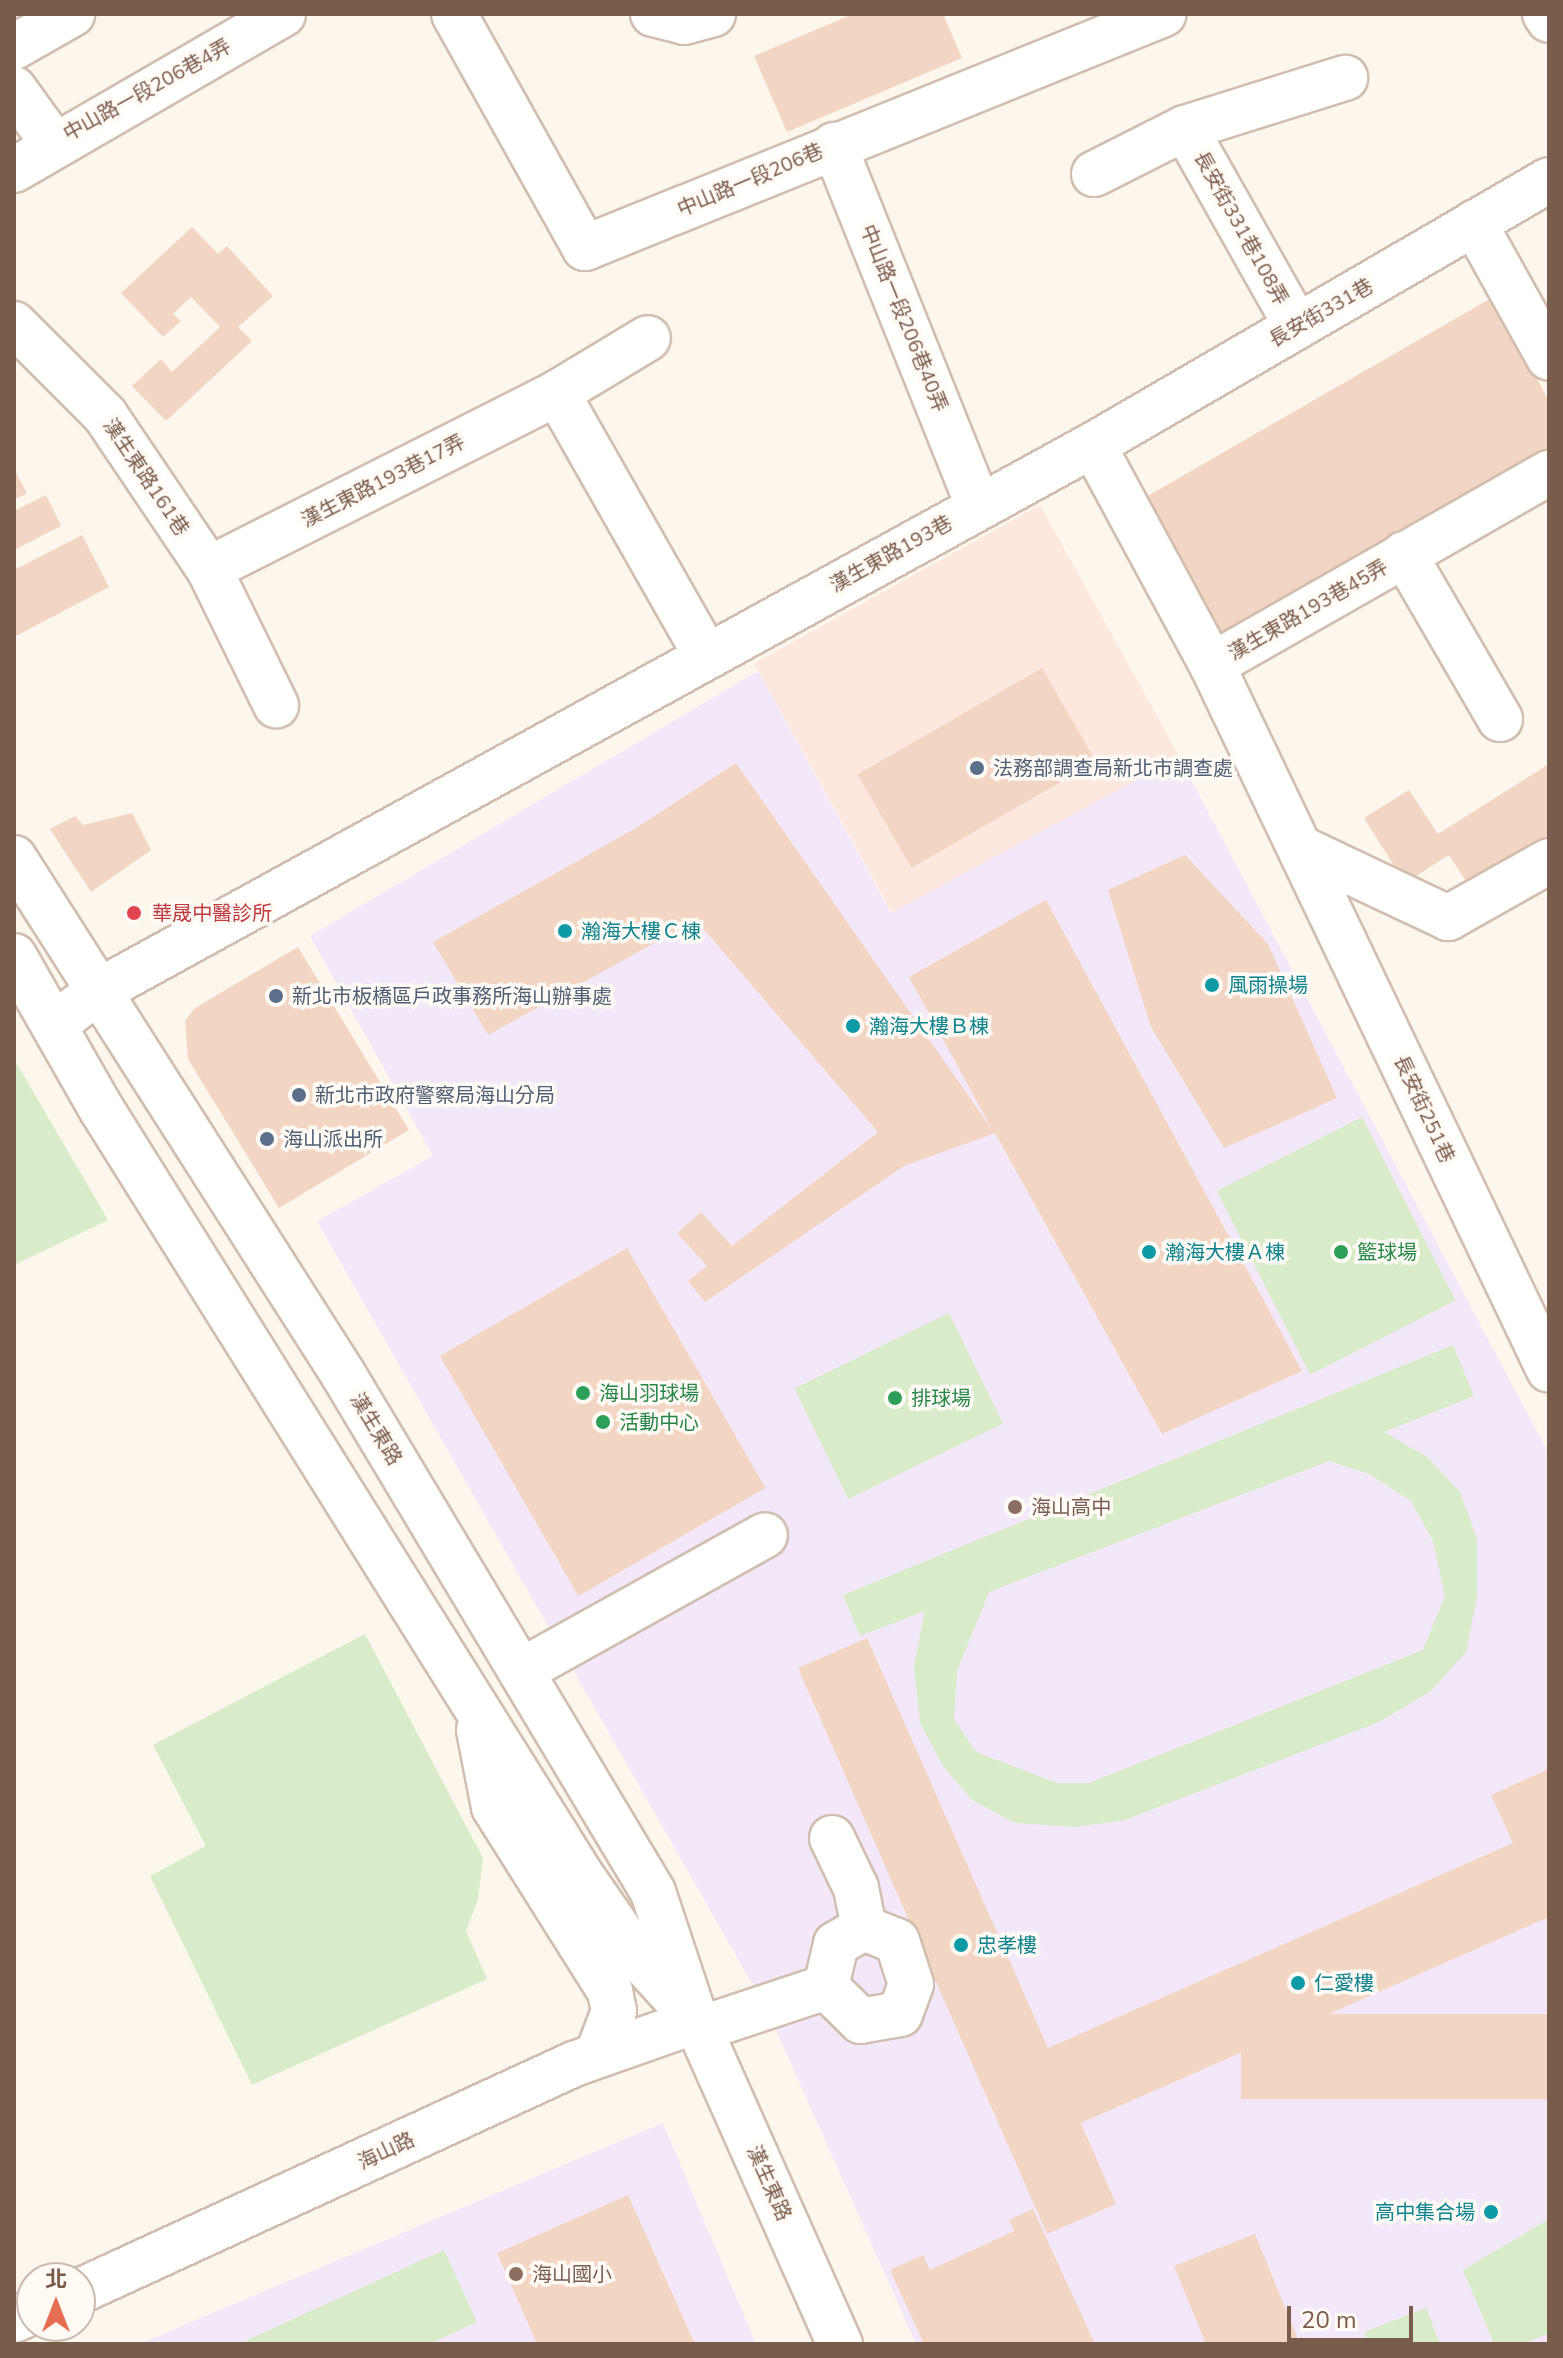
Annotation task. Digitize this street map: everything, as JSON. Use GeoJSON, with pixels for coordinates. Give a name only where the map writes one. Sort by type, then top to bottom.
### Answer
{"type":"FeatureCollection","features":[{"type":"Feature","properties":{"kind":"street"},"geometry":{"type":"LineString","coordinates":[[14,47],[72,14]]}},
{"type":"Feature","properties":{"kind":"street","name":"中山路一段206巷4弄"},"geometry":{"type":"LineString","coordinates":[[14,170],[53,143],[283,14]]}},
{"type":"Feature","properties":{"kind":"street","name":"中山路一段206巷"},"geometry":{"type":"LineString","coordinates":[[454,14],[585,248],[1164,14]]}},
{"type":"Feature","properties":{"kind":"street"},"geometry":{"type":"LineString","coordinates":[[653,14],[684,22],[713,14]]}},
{"type":"Feature","properties":{"kind":"street"},"geometry":{"type":"LineString","coordinates":[[1545,14],[1549,20]]}},
{"type":"Feature","properties":{"kind":"street","name":"長安街331巷108弄"},"geometry":{"type":"LineString","coordinates":[[1094,174],[1185,128],[1345,78]]}},
{"type":"Feature","properties":{"kind":"street"},"geometry":{"type":"LineString","coordinates":[[14,89],[53,143]]}},
{"type":"Feature","properties":{"kind":"street","name":"長安街331巷108弄"},"geometry":{"type":"LineString","coordinates":[[1185,128],[1297,327]]}},
{"type":"Feature","properties":{"kind":"street","name":"中山路一段206巷40弄"},"geometry":{"type":"LineString","coordinates":[[834,145],[973,492]]}},
{"type":"Feature","properties":{"kind":"street","name":"長安街331巷"},"geometry":{"type":"LineString","coordinates":[[1093,445],[1549,180]]}},
{"type":"Feature","properties":{"kind":"street"},"geometry":{"type":"LineString","coordinates":[[1474,223],[1549,358]]}},
{"type":"Feature","properties":{"kind":"street","name":"漢生東路161巷"},"geometry":{"type":"LineString","coordinates":[[14,324],[105,415],[209,569],[276,705]]}},
{"type":"Feature","properties":{"kind":"street","name":"漢生東路193巷17弄"},"geometry":{"type":"LineString","coordinates":[[209,569],[557,393],[648,338]]}},
{"type":"Feature","properties":{"kind":"street"},"geometry":{"type":"LineString","coordinates":[[557,393],[706,655]]}},
{"type":"Feature","properties":{"kind":"street"},"geometry":{"type":"LineString","coordinates":[[1093,445],[1212,665],[1300,848],[1448,918],[1549,861]]}},
{"type":"Feature","properties":{"kind":"street","name":"漢生東路193巷"},"geometry":{"type":"LineString","coordinates":[[54,1025],[97,992],[1093,445]]}},
{"type":"Feature","properties":{"kind":"street","name":"漢生東路193巷45弄"},"geometry":{"type":"LineString","coordinates":[[1212,665],[1549,473]]}},
{"type":"Feature","properties":{"kind":"street","name":"漢生東路193巷45弄"},"geometry":{"type":"LineString","coordinates":[[1404,554],[1500,719]]}},
{"type":"Feature","properties":{"kind":"street","name":"長安街251巷"},"geometry":{"type":"LineString","coordinates":[[1300,848],[1546,1357]]}},
{"type":"Feature","properties":{"kind":"street","name":"漢生東路"},"geometry":{"type":"LineString","coordinates":[[14,858],[343,1374],[653,1892],[698,2025],[840,2344]]}},
{"type":"Feature","properties":{"kind":"street","name":"漢生東路"},"geometry":{"type":"LineString","coordinates":[[14,956],[298,1427],[637,1956],[698,2025]]}},
{"type":"Feature","properties":{"kind":"street"},"geometry":{"type":"LineString","coordinates":[[521,1671],[765,1535]]}},
{"type":"Feature","properties":{"kind":"street","name":"漢生東路"},"geometry":{"type":"LineString","coordinates":[[474,1702],[494,1807],[610,1991],[614,2011],[598,2053]]}},
{"type":"Feature","properties":{"kind":"street"},"geometry":{"type":"LineString","coordinates":[[832,1838],[856,1888],[864,1928]]}},
{"type":"Feature","properties":{"kind":"street"},"geometry":{"type":"LineString","coordinates":[[864,1928],[897,1941],[911,1984],[900,2014],[861,2021],[826,1987],[836,1944],[864,1928]]}},
{"type":"Feature","properties":{"kind":"street","name":"海山路"},"geometry":{"type":"LineString","coordinates":[[96,2284],[598,2053],[826,1987]]}},
{"type":"Feature","properties":{"kind":"shaded area","name":"法務部調查局新北市調查處"},"geometry":{"type":"Polygon","coordinates":[[[1040,505],[1180,757],[894,915],[754,664],[1040,505]]]}},
{"type":"Feature","properties":{"kind":"shaded area","name":"海山高中"},"geometry":{"type":"Polygon","coordinates":[[[758,671],[891,913],[1179,757],[1549,1454],[1549,2344],[916,2344],[767,2010],[317,1221],[433,1156],[310,936],[758,671]]]}},
{"type":"Feature","properties":{"kind":"shaded area","name":"海山國小"},"geometry":{"type":"Polygon","coordinates":[[[663,2123],[756,2344],[139,2344],[663,2123]]]}},
{"type":"Feature","properties":{"kind":"green space"},"geometry":{"type":"Polygon","coordinates":[[[14,1059],[108,1220],[14,1265],[14,1059]]]}},
{"type":"Feature","properties":{"kind":"green space","name":"籃球場"},"geometry":{"type":"Polygon","coordinates":[[[1362,1117],[1456,1301],[1310,1375],[1217,1191],[1362,1117]]]}},
{"type":"Feature","properties":{"kind":"green space","name":"排球場"},"geometry":{"type":"Polygon","coordinates":[[[949,1313],[1003,1424],[848,1499],[794,1388],[949,1313]]]}},
{"type":"Feature","properties":{"kind":"green space"},"geometry":{"type":"Polygon","coordinates":[[[1453,1345],[1474,1396],[1384,1432],[1427,1457],[1460,1492],[1477,1539],[1477,1597],[1466,1652],[1431,1691],[1379,1722],[1125,1820],[1075,1827],[1015,1823],[972,1800],[943,1766],[920,1723],[914,1666],[925,1611],[860,1636],[843,1595],[1453,1345]],[[1329,1461],[989,1592],[957,1671],[954,1719],[976,1752],[1057,1783],[1089,1783],[1423,1650],[1445,1596],[1433,1541],[1411,1501],[1369,1474],[1329,1461]]]}},
{"type":"Feature","properties":{"kind":"green space"},"geometry":{"type":"Polygon","coordinates":[[[365,1634],[483,1858],[478,1899],[466,1931],[487,1979],[252,2085],[150,1876],[206,1846],[153,1745],[365,1634]]]}},
{"type":"Feature","properties":{"kind":"green space"},"geometry":{"type":"Polygon","coordinates":[[[1549,2219],[1549,2333],[1523,2344],[1494,2344],[1463,2270],[1549,2219]]]}},
{"type":"Feature","properties":{"kind":"green space"},"geometry":{"type":"Polygon","coordinates":[[[444,2250],[477,2322],[429,2344],[239,2344],[444,2250]]]}},
{"type":"Feature","properties":{"kind":"green space"},"geometry":{"type":"Polygon","coordinates":[[[1426,2308],[1440,2344],[1369,2344],[1364,2332],[1426,2308]]]}},
{"type":"Feature","properties":{"kind":"building"},"geometry":{"type":"Polygon","coordinates":[[[853,14],[943,14],[962,58],[787,132],[754,56],[853,14]]]}},
{"type":"Feature","properties":{"kind":"building"},"geometry":{"type":"Polygon","coordinates":[[[192,227],[218,254],[227,246],[273,296],[238,327],[252,341],[166,421],[132,386],[161,359],[172,372],[220,327],[191,297],[173,314],[181,321],[163,337],[121,293],[192,227]]]}},
{"type":"Feature","properties":{"kind":"building"},"geometry":{"type":"Polygon","coordinates":[[[1493,297],[1549,401],[1549,469],[1221,655],[1132,505],[1493,297]]]}},
{"type":"Feature","properties":{"kind":"building"},"geometry":{"type":"Polygon","coordinates":[[[14,469],[27,493],[14,500],[14,469]]]}},
{"type":"Feature","properties":{"kind":"building"},"geometry":{"type":"Polygon","coordinates":[[[46,495],[61,526],[14,550],[14,511],[46,495]]]}},
{"type":"Feature","properties":{"kind":"building"},"geometry":{"type":"Polygon","coordinates":[[[82,535],[109,587],[14,637],[14,570],[82,535]]]}},
{"type":"Feature","properties":{"kind":"building","name":"法務部調查局新北市調查處"},"geometry":{"type":"Polygon","coordinates":[[[1042,668],[1096,762],[912,868],[858,774],[1042,668]]]}},
{"type":"Feature","properties":{"kind":"building"},"geometry":{"type":"Polygon","coordinates":[[[736,763],[993,1131],[909,977],[1046,900],[1302,1371],[1162,1434],[995,1133],[904,1166],[705,1302],[688,1281],[707,1266],[677,1233],[701,1212],[732,1246],[878,1132],[696,920],[488,1035],[433,942],[636,828],[736,763]]]}},
{"type":"Feature","properties":{"kind":"building"},"geometry":{"type":"Polygon","coordinates":[[[1549,764],[1549,855],[1478,900],[1449,855],[1405,883],[1364,818],[1409,790],[1438,834],[1549,764]]]}},
{"type":"Feature","properties":{"kind":"building"},"geometry":{"type":"Polygon","coordinates":[[[132,813],[151,850],[91,892],[50,829],[75,816],[83,825],[132,813]]]}},
{"type":"Feature","properties":{"kind":"building","name":"風雨操場"},"geometry":{"type":"Polygon","coordinates":[[[1185,855],[1268,944],[1337,1098],[1224,1148],[1151,1027],[1108,890],[1185,855]]]}},
{"type":"Feature","properties":{"kind":"building","name":"新北市政府警察局海山分局"},"geometry":{"type":"Polygon","coordinates":[[[298,947],[409,1130],[279,1208],[188,1059],[185,1021],[195,1008],[298,947]]]}},
{"type":"Feature","properties":{"kind":"building","name":"活動中心"},"geometry":{"type":"Polygon","coordinates":[[[627,1248],[766,1488],[578,1596],[440,1356],[627,1248]]]}},
{"type":"Feature","properties":{"kind":"building"},"geometry":{"type":"Polygon","coordinates":[[[867,1638],[1048,2048],[1513,1843],[1491,1795],[1549,1769],[1549,1917],[1081,2123],[1116,2204],[1047,2234],[798,1668],[867,1638]]]}},
{"type":"Feature","properties":{"kind":"building"},"geometry":{"type":"Polygon","coordinates":[[[1241,2014],[1549,2014],[1549,2099],[1241,2099],[1241,2014]]]}},
{"type":"Feature","properties":{"kind":"building"},"geometry":{"type":"Polygon","coordinates":[[[628,2195],[695,2344],[537,2344],[497,2253],[628,2195]]]}},
{"type":"Feature","properties":{"kind":"building"},"geometry":{"type":"Polygon","coordinates":[[[1033,2209],[1095,2344],[924,2344],[890,2270],[923,2255],[930,2270],[1014,2231],[1009,2220],[1033,2209]]]}},
{"type":"Feature","properties":{"kind":"building"},"geometry":{"type":"Polygon","coordinates":[[[1255,2234],[1300,2344],[1206,2344],[1174,2266],[1255,2234]]]}},
{"type":"Feature","properties":{"kind":"place","name":"法務部調查局新北市調查處"},"geometry":{"type":"Point","coordinates":[977,768]}},
{"type":"Feature","properties":{"kind":"place","name":"華晟中醫診所"},"geometry":{"type":"Point","coordinates":[134,913]}},
{"type":"Feature","properties":{"kind":"place","name":"瀚海大樓Ｃ棟"},"geometry":{"type":"Point","coordinates":[565,931]}},
{"type":"Feature","properties":{"kind":"place","name":"風雨操場"},"geometry":{"type":"Point","coordinates":[1212,985]}},
{"type":"Feature","properties":{"kind":"place","name":"新北市板橋區戶政事務所海山辦事處"},"geometry":{"type":"Point","coordinates":[276,996]}},
{"type":"Feature","properties":{"kind":"place","name":"瀚海大樓Ｂ棟"},"geometry":{"type":"Point","coordinates":[853,1026]}},
{"type":"Feature","properties":{"kind":"place","name":"新北市政府警察局海山分局"},"geometry":{"type":"Point","coordinates":[299,1095]}},
{"type":"Feature","properties":{"kind":"place","name":"海山派出所"},"geometry":{"type":"Point","coordinates":[267,1139]}},
{"type":"Feature","properties":{"kind":"place","name":"瀚海大樓Ａ棟"},"geometry":{"type":"Point","coordinates":[1149,1252]}},
{"type":"Feature","properties":{"kind":"place","name":"籃球場"},"geometry":{"type":"Point","coordinates":[1341,1252]}},
{"type":"Feature","properties":{"kind":"place","name":"海山羽球場"},"geometry":{"type":"Point","coordinates":[583,1393]}},
{"type":"Feature","properties":{"kind":"place","name":"排球場"},"geometry":{"type":"Point","coordinates":[895,1398]}},
{"type":"Feature","properties":{"kind":"place","name":"活動中心"},"geometry":{"type":"Point","coordinates":[603,1422]}},
{"type":"Feature","properties":{"kind":"place","name":"海山高中"},"geometry":{"type":"Point","coordinates":[1015,1507]}},
{"type":"Feature","properties":{"kind":"place","name":"忠孝樓"},"geometry":{"type":"Point","coordinates":[961,1945]}},
{"type":"Feature","properties":{"kind":"place","name":"仁愛樓"},"geometry":{"type":"Point","coordinates":[1298,1983]}},
{"type":"Feature","properties":{"kind":"place","name":"高中集合場"},"geometry":{"type":"Point","coordinates":[1491,2212]}},
{"type":"Feature","properties":{"kind":"place","name":"海山國小"},"geometry":{"type":"Point","coordinates":[516,2274]}}]}
